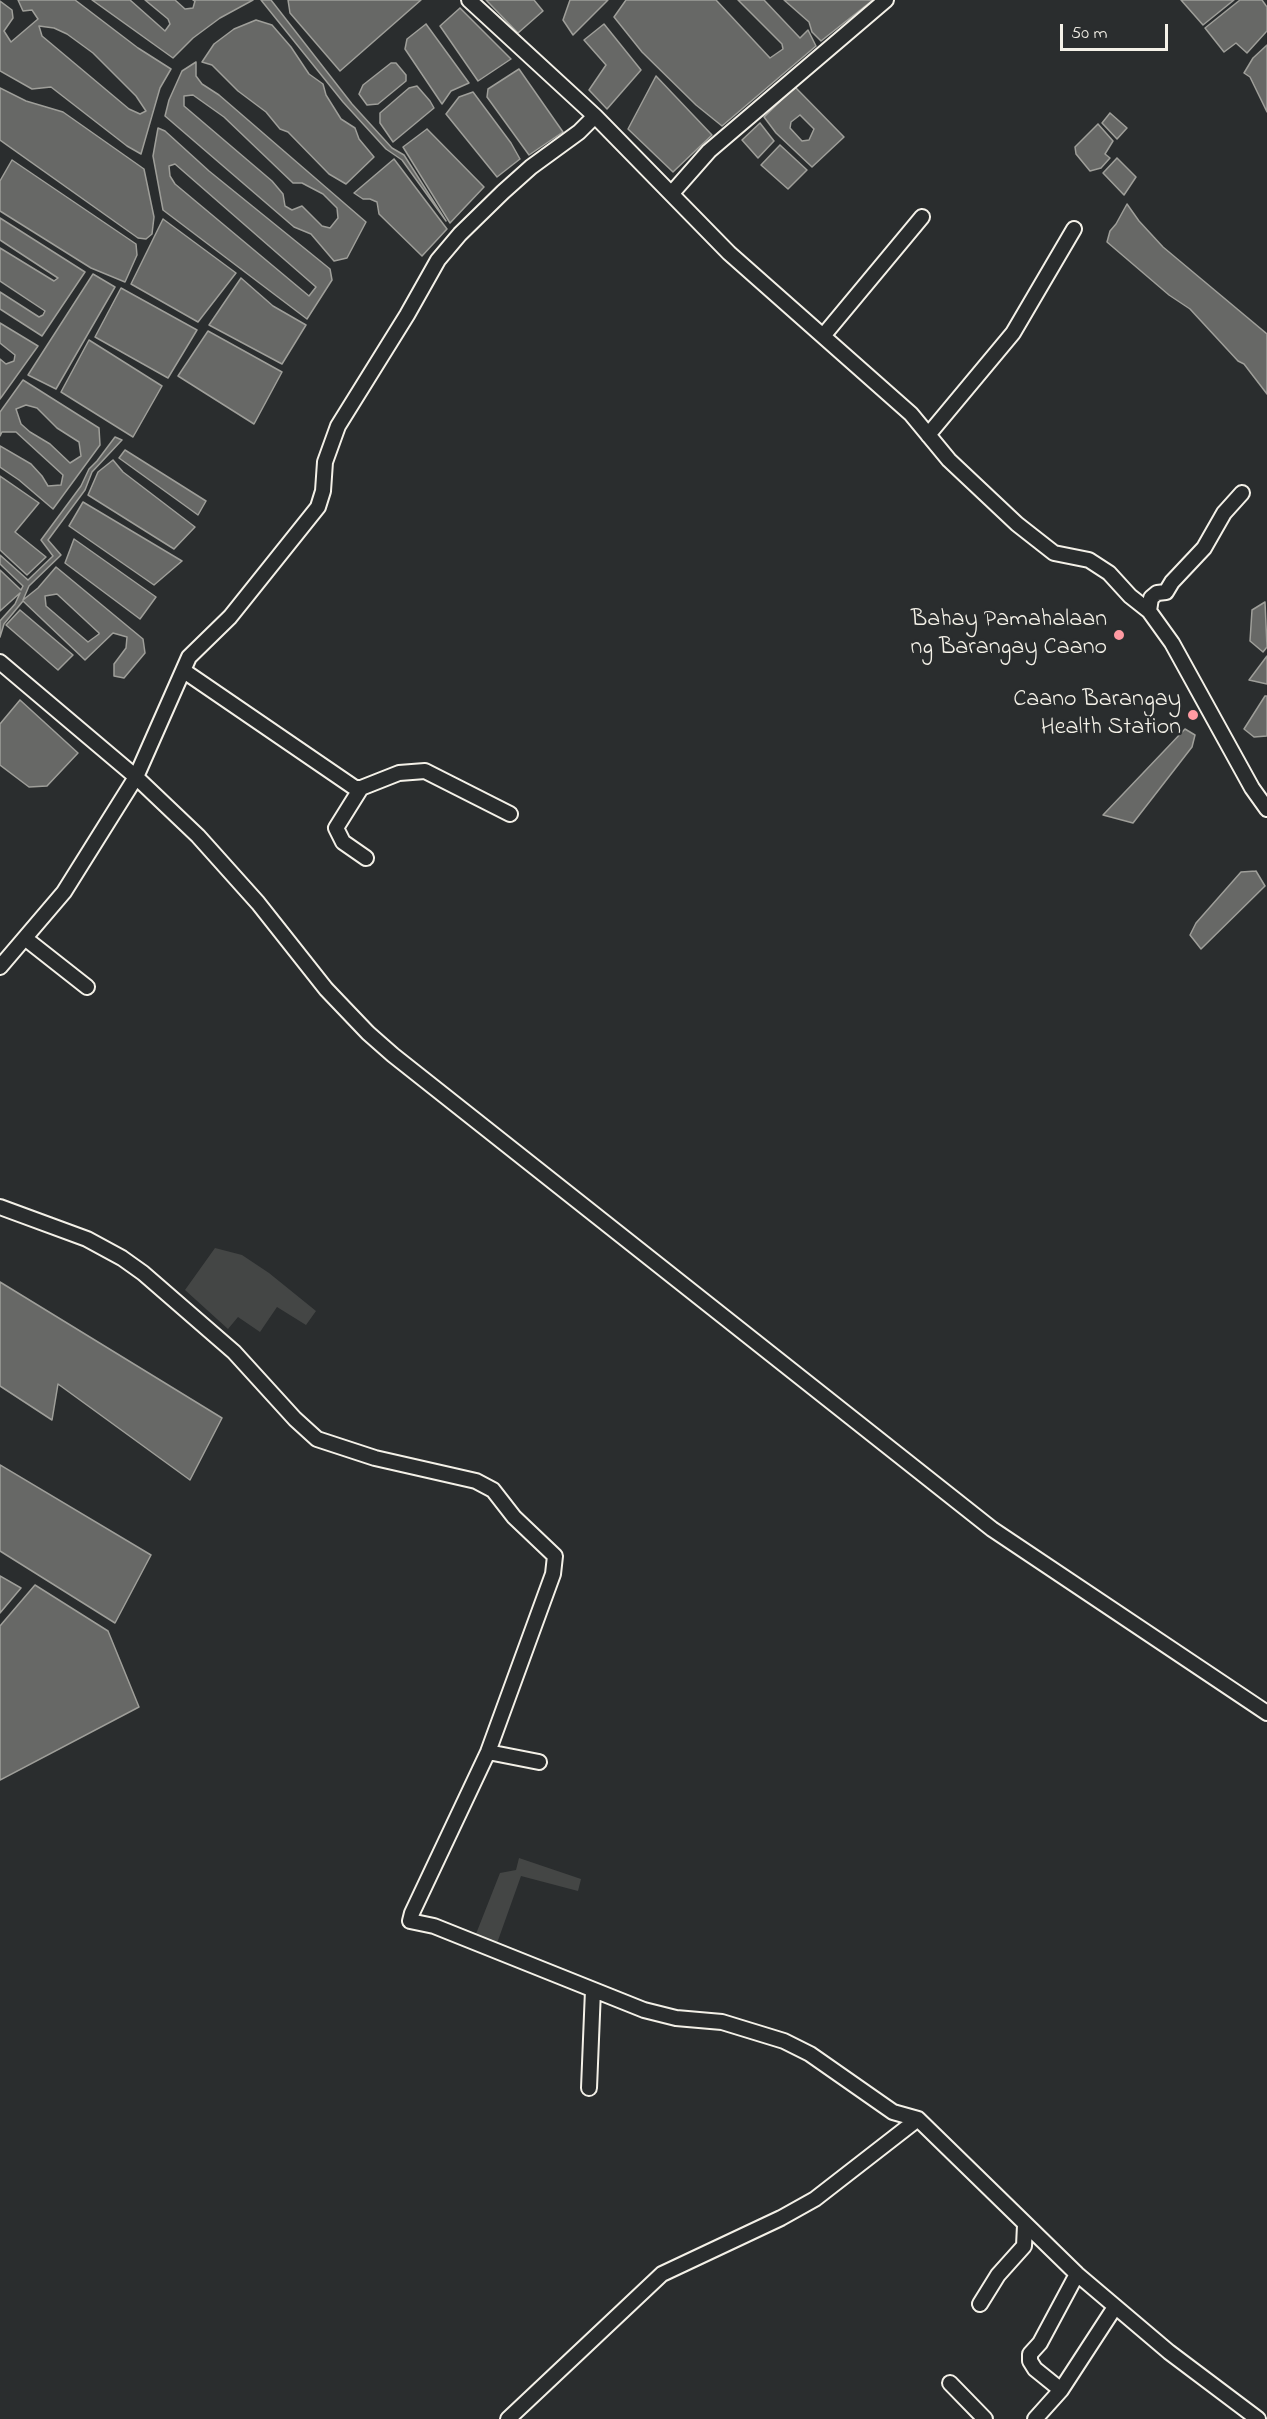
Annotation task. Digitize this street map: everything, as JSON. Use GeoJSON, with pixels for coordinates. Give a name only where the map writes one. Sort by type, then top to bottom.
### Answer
{"type":"FeatureCollection","features":[{"type":"Feature","properties":{"kind":"street"},"geometry":{"type":"LineString","coordinates":[[469,0],[594,116],[729,253],[911,414],[949,460],[1026,531],[1054,553],[1089,560],[1109,573],[1130,596],[1149,610],[1172,643],[1252,788],[1267,809]]}},
{"type":"Feature","properties":{"kind":"street"},"geometry":{"type":"LineString","coordinates":[[672,193],[709,151],[886,0]]}},
{"type":"Feature","properties":{"kind":"street"},"geometry":{"type":"LineString","coordinates":[[0,967],[64,892],[136,777],[189,657],[230,617],[318,507],[323,491],[325,462],[338,426],[407,315],[438,260],[460,234],[503,192],[531,167],[579,132],[594,116]]}},
{"type":"Feature","properties":{"kind":"street"},"geometry":{"type":"LineString","coordinates":[[823,336],[922,217]]}},
{"type":"Feature","properties":{"kind":"street"},"geometry":{"type":"LineString","coordinates":[[928,435],[1013,333],[1074,229]]}},
{"type":"Feature","properties":{"kind":"street"},"geometry":{"type":"LineString","coordinates":[[1149,610],[1151,598],[1157,593],[1166,592],[1172,582],[1204,548],[1224,513],[1242,494]]}},
{"type":"Feature","properties":{"kind":"street"},"geometry":{"type":"LineString","coordinates":[[0,662],[136,777],[198,836],[258,903],[326,989],[368,1033],[393,1055],[992,1529],[1267,1713]]}},
{"type":"Feature","properties":{"kind":"street"},"geometry":{"type":"LineString","coordinates":[[184,671],[355,788],[361,788],[399,773],[425,771],[510,814]]}},
{"type":"Feature","properties":{"kind":"street"},"geometry":{"type":"LineString","coordinates":[[361,788],[336,828],[343,842],[366,858]]}},
{"type":"Feature","properties":{"kind":"street"},"geometry":{"type":"LineString","coordinates":[[26,939],[87,987]]}},
{"type":"Feature","properties":{"kind":"street"},"geometry":{"type":"LineString","coordinates":[[0,1207],[87,1239],[122,1258],[234,1352],[295,1419],[317,1439],[375,1458],[476,1481],[493,1491],[514,1517],[555,1556],[553,1574],[488,1752],[412,1913],[410,1922],[434,1926],[644,2010],[676,2018],[722,2022],[784,2041],[810,2054],[893,2112],[918,2119],[1077,2274],[1169,2352],[1258,2419]]}},
{"type":"Feature","properties":{"kind":"street"},"geometry":{"type":"LineString","coordinates":[[488,1752],[539,1762]]}},
{"type":"Feature","properties":{"kind":"street"},"geometry":{"type":"LineString","coordinates":[[589,2088],[593,1990]]}},
{"type":"Feature","properties":{"kind":"street"},"geometry":{"type":"LineString","coordinates":[[508,2419],[662,2274],[782,2218],[815,2199],[918,2119]]}},
{"type":"Feature","properties":{"kind":"street"},"geometry":{"type":"LineString","coordinates":[[980,2304],[998,2275],[1024,2246],[1025,2225]]}},
{"type":"Feature","properties":{"kind":"street"},"geometry":{"type":"LineString","coordinates":[[1061,2390],[1035,2369],[1030,2361],[1030,2354],[1040,2343],[1077,2274]]}},
{"type":"Feature","properties":{"kind":"street"},"geometry":{"type":"LineString","coordinates":[[1035,2419],[1061,2390],[1115,2307]]}},
{"type":"Feature","properties":{"kind":"street"},"geometry":{"type":"LineString","coordinates":[[951,2383],[985,2419]]}},
{"type":"Feature","properties":{"kind":"shaded area"},"geometry":{"type":"Polygon","coordinates":[[[18,0],[75,0],[138,48],[171,69],[160,88],[141,154],[127,146],[51,87],[32,89],[0,71],[0,1],[12,10],[13,18],[4,31],[11,42],[38,19],[32,10],[23,11],[18,0]],[[39,26],[42,36],[129,109],[140,114],[146,111],[136,96],[93,53],[67,34],[54,28],[39,26]]]}},
{"type":"Feature","properties":{"kind":"shaded area"},"geometry":{"type":"Polygon","coordinates":[[[92,0],[130,0],[165,31],[170,24],[168,19],[145,0],[175,0],[185,9],[193,8],[195,1],[193,0],[253,0],[220,18],[193,38],[173,58],[92,0]]]}},
{"type":"Feature","properties":{"kind":"shaded area"},"geometry":{"type":"Polygon","coordinates":[[[261,0],[271,0],[352,104],[392,148],[404,155],[446,221],[402,160],[386,149],[343,102],[261,0]]]}},
{"type":"Feature","properties":{"kind":"shaded area"},"geometry":{"type":"Polygon","coordinates":[[[288,0],[421,0],[340,71],[290,13],[288,0]]]}},
{"type":"Feature","properties":{"kind":"shaded area"},"geometry":{"type":"Polygon","coordinates":[[[486,0],[534,0],[543,11],[518,33],[486,0]]]}},
{"type":"Feature","properties":{"kind":"shaded area"},"geometry":{"type":"Polygon","coordinates":[[[570,0],[608,0],[573,35],[563,20],[570,0]]]}},
{"type":"Feature","properties":{"kind":"shaded area"},"geometry":{"type":"Polygon","coordinates":[[[626,0],[716,0],[770,58],[783,49],[782,44],[738,0],[764,0],[800,38],[808,30],[816,46],[722,126],[696,105],[642,52],[614,17],[626,0]]]}},
{"type":"Feature","properties":{"kind":"shaded area"},"geometry":{"type":"Polygon","coordinates":[[[784,0],[873,0],[821,41],[812,32],[809,22],[784,0]]]}},
{"type":"Feature","properties":{"kind":"shaded area"},"geometry":{"type":"Polygon","coordinates":[[[1181,0],[1234,0],[1203,25],[1181,0]]]}},
{"type":"Feature","properties":{"kind":"shaded area"},"geometry":{"type":"Polygon","coordinates":[[[1240,0],[1262,0],[1267,7],[1267,31],[1247,53],[1236,43],[1224,52],[1205,28],[1240,0]]]}},
{"type":"Feature","properties":{"kind":"shaded area"},"geometry":{"type":"Polygon","coordinates":[[[460,8],[511,59],[478,81],[440,26],[460,8]]]}},
{"type":"Feature","properties":{"kind":"shaded area"},"geometry":{"type":"Polygon","coordinates":[[[256,20],[272,25],[291,47],[309,74],[323,84],[326,95],[341,119],[355,128],[359,139],[374,157],[346,184],[329,174],[288,132],[280,129],[266,112],[238,91],[212,65],[202,62],[214,44],[234,29],[256,20]]]}},
{"type":"Feature","properties":{"kind":"shaded area"},"geometry":{"type":"Polygon","coordinates":[[[426,24],[469,83],[451,91],[442,104],[405,49],[407,39],[426,24]]]}},
{"type":"Feature","properties":{"kind":"shaded area"},"geometry":{"type":"Polygon","coordinates":[[[604,24],[641,70],[607,109],[589,90],[606,65],[584,40],[604,24]]]}},
{"type":"Feature","properties":{"kind":"shaded area"},"geometry":{"type":"Polygon","coordinates":[[[1267,45],[1267,112],[1250,77],[1244,73],[1253,58],[1267,45]]]}},
{"type":"Feature","properties":{"kind":"shaded area"},"geometry":{"type":"Polygon","coordinates":[[[196,62],[196,76],[202,84],[219,95],[366,222],[347,258],[334,261],[311,234],[294,227],[165,116],[169,100],[182,71],[196,62]],[[193,95],[184,96],[184,106],[272,181],[283,194],[285,206],[292,210],[302,206],[322,226],[330,228],[338,218],[337,208],[323,194],[302,183],[293,183],[224,117],[193,95]]]}},
{"type":"Feature","properties":{"kind":"shaded area"},"geometry":{"type":"Polygon","coordinates":[[[391,63],[396,63],[406,75],[406,81],[378,104],[367,105],[359,94],[363,85],[391,63]]]}},
{"type":"Feature","properties":{"kind":"shaded area"},"geometry":{"type":"Polygon","coordinates":[[[519,69],[563,132],[529,155],[487,97],[488,89],[519,69]]]}},
{"type":"Feature","properties":{"kind":"shaded area"},"geometry":{"type":"Polygon","coordinates":[[[656,76],[712,135],[673,172],[628,129],[656,76]]]}},
{"type":"Feature","properties":{"kind":"shaded area"},"geometry":{"type":"Polygon","coordinates":[[[417,86],[434,108],[393,142],[380,123],[380,113],[409,88],[417,86]]]}},
{"type":"Feature","properties":{"kind":"shaded area"},"geometry":{"type":"Polygon","coordinates":[[[795,87],[844,137],[812,167],[776,133],[764,117],[795,87]],[[800,115],[791,122],[790,128],[802,141],[809,140],[814,129],[800,115]]]}},
{"type":"Feature","properties":{"kind":"shaded area"},"geometry":{"type":"Polygon","coordinates":[[[0,88],[26,101],[63,112],[144,169],[154,217],[152,234],[146,239],[138,238],[0,140],[0,88]]]}},
{"type":"Feature","properties":{"kind":"shaded area"},"geometry":{"type":"Polygon","coordinates":[[[473,92],[511,143],[520,159],[497,177],[446,114],[459,97],[473,92]]]}},
{"type":"Feature","properties":{"kind":"shaded area"},"geometry":{"type":"Polygon","coordinates":[[[1110,113],[1127,128],[1117,139],[1102,123],[1110,113]]]}},
{"type":"Feature","properties":{"kind":"shaded area"},"geometry":{"type":"Polygon","coordinates":[[[760,123],[774,141],[758,158],[742,140],[760,123]]]}},
{"type":"Feature","properties":{"kind":"shaded area"},"geometry":{"type":"Polygon","coordinates":[[[1098,124],[1113,141],[1105,154],[1110,158],[1101,168],[1090,171],[1076,154],[1075,147],[1098,124]]]}},
{"type":"Feature","properties":{"kind":"shaded area"},"geometry":{"type":"Polygon","coordinates":[[[158,128],[165,131],[209,171],[330,269],[332,280],[307,319],[163,210],[153,156],[158,128]],[[175,164],[169,166],[170,176],[175,184],[309,296],[316,287],[175,164]]]}},
{"type":"Feature","properties":{"kind":"shaded area"},"geometry":{"type":"Polygon","coordinates":[[[427,129],[484,187],[450,223],[403,147],[427,129]]]}},
{"type":"Feature","properties":{"kind":"shaded area"},"geometry":{"type":"Polygon","coordinates":[[[780,145],[807,170],[788,189],[761,165],[780,145]]]}},
{"type":"Feature","properties":{"kind":"shaded area"},"geometry":{"type":"Polygon","coordinates":[[[1117,158],[1136,177],[1124,195],[1103,173],[1117,158]]]}},
{"type":"Feature","properties":{"kind":"shaded area"},"geometry":{"type":"Polygon","coordinates":[[[394,159],[447,229],[422,256],[379,214],[377,202],[363,199],[354,193],[394,159]]]}},
{"type":"Feature","properties":{"kind":"shaded area"},"geometry":{"type":"Polygon","coordinates":[[[12,160],[136,244],[137,255],[125,282],[91,268],[0,211],[0,181],[12,160]]]}},
{"type":"Feature","properties":{"kind":"shaded area"},"geometry":{"type":"Polygon","coordinates":[[[1127,204],[1163,247],[1267,334],[1267,394],[1244,364],[1238,361],[1190,309],[1169,295],[1107,242],[1110,231],[1127,204]]]}},
{"type":"Feature","properties":{"kind":"shaded area"},"geometry":{"type":"Polygon","coordinates":[[[0,218],[85,272],[42,336],[0,309],[0,292],[39,317],[45,311],[0,281],[0,248],[54,281],[58,278],[0,240],[0,218]]]}},
{"type":"Feature","properties":{"kind":"shaded area"},"geometry":{"type":"Polygon","coordinates":[[[163,219],[236,273],[198,322],[131,284],[163,219]]]}},
{"type":"Feature","properties":{"kind":"shaded area"},"geometry":{"type":"Polygon","coordinates":[[[93,274],[115,287],[56,389],[28,375],[93,274]]]}},
{"type":"Feature","properties":{"kind":"shaded area"},"geometry":{"type":"Polygon","coordinates":[[[241,278],[273,306],[306,325],[282,364],[209,325],[241,278]]]}},
{"type":"Feature","properties":{"kind":"shaded area"},"geometry":{"type":"Polygon","coordinates":[[[121,288],[197,330],[168,378],[95,337],[121,288]]]}},
{"type":"Feature","properties":{"kind":"shaded area"},"geometry":{"type":"Polygon","coordinates":[[[0,323],[38,346],[0,399],[0,359],[6,364],[14,361],[15,355],[0,343],[0,323]]]}},
{"type":"Feature","properties":{"kind":"shaded area"},"geometry":{"type":"Polygon","coordinates":[[[208,331],[282,372],[254,424],[178,376],[208,331]]]}},
{"type":"Feature","properties":{"kind":"shaded area"},"geometry":{"type":"Polygon","coordinates":[[[89,340],[162,386],[133,437],[61,392],[89,340]]]}},
{"type":"Feature","properties":{"kind":"shaded area"},"geometry":{"type":"Polygon","coordinates":[[[23,380],[99,428],[100,445],[53,509],[0,467],[0,446],[31,464],[48,486],[61,485],[63,475],[16,432],[2,432],[0,436],[0,412],[23,380]],[[26,405],[16,409],[21,424],[50,444],[70,463],[81,456],[79,442],[57,428],[37,408],[26,405]]]}},
{"type":"Feature","properties":{"kind":"shaded area"},"geometry":{"type":"Polygon","coordinates":[[[115,437],[122,440],[92,472],[85,490],[48,540],[61,555],[29,586],[23,600],[38,588],[56,567],[143,639],[145,653],[124,678],[114,676],[114,664],[126,648],[127,637],[113,633],[85,660],[23,601],[4,624],[0,637],[0,621],[15,604],[20,593],[0,611],[0,570],[21,590],[23,586],[0,564],[0,555],[28,580],[53,556],[41,540],[81,486],[89,469],[115,437]],[[57,594],[45,596],[46,606],[88,642],[99,633],[57,594]]]}},
{"type":"Feature","properties":{"kind":"shaded area"},"geometry":{"type":"Polygon","coordinates":[[[125,450],[206,501],[198,515],[119,458],[125,450]]]}},
{"type":"Feature","properties":{"kind":"shaded area"},"geometry":{"type":"Polygon","coordinates":[[[113,460],[123,472],[195,527],[174,549],[88,495],[98,472],[113,460]]]}},
{"type":"Feature","properties":{"kind":"shaded area"},"geometry":{"type":"Polygon","coordinates":[[[0,476],[39,503],[15,532],[46,557],[27,575],[0,550],[0,476]]]}},
{"type":"Feature","properties":{"kind":"shaded area"},"geometry":{"type":"Polygon","coordinates":[[[83,502],[182,561],[154,585],[69,526],[83,502]]]}},
{"type":"Feature","properties":{"kind":"shaded area"},"geometry":{"type":"Polygon","coordinates":[[[74,539],[156,597],[140,619],[65,563],[74,539]]]}},
{"type":"Feature","properties":{"kind":"shaded area"},"geometry":{"type":"Polygon","coordinates":[[[1265,602],[1267,647],[1263,652],[1250,641],[1252,610],[1265,602]]]}},
{"type":"Feature","properties":{"kind":"shaded area"},"geometry":{"type":"Polygon","coordinates":[[[20,610],[73,655],[58,670],[6,625],[20,610]]]}},
{"type":"Feature","properties":{"kind":"shaded area"},"geometry":{"type":"Polygon","coordinates":[[[1267,656],[1267,684],[1249,680],[1267,656]]]}},
{"type":"Feature","properties":{"kind":"shaded area"},"geometry":{"type":"Polygon","coordinates":[[[1267,696],[1267,736],[1254,737],[1244,729],[1267,696]]]}},
{"type":"Feature","properties":{"kind":"shaded area"},"geometry":{"type":"Polygon","coordinates":[[[20,700],[78,753],[47,786],[29,787],[0,765],[0,724],[20,700]]]}},
{"type":"Feature","properties":{"kind":"shaded area"},"geometry":{"type":"Polygon","coordinates":[[[1185,729],[1195,735],[1192,747],[1133,823],[1103,815],[1185,729]]]}},
{"type":"Feature","properties":{"kind":"shaded area"},"geometry":{"type":"Polygon","coordinates":[[[1256,871],[1265,886],[1201,949],[1190,935],[1196,923],[1241,872],[1256,871]]]}},
{"type":"Feature","properties":{"kind":"shaded area"},"geometry":{"type":"Polygon","coordinates":[[[215,1248],[242,1255],[269,1273],[316,1311],[306,1325],[277,1307],[260,1332],[238,1317],[228,1329],[185,1290],[215,1248]]]}},
{"type":"Feature","properties":{"kind":"shaded area"},"geometry":{"type":"Polygon","coordinates":[[[0,1282],[222,1418],[190,1480],[58,1384],[52,1420],[0,1386],[0,1282]]]}},
{"type":"Feature","properties":{"kind":"shaded area"},"geometry":{"type":"Polygon","coordinates":[[[0,1465],[151,1555],[115,1623],[0,1551],[0,1465]]]}},
{"type":"Feature","properties":{"kind":"shaded area"},"geometry":{"type":"Polygon","coordinates":[[[0,1576],[21,1588],[0,1613],[0,1576]]]}},
{"type":"Feature","properties":{"kind":"shaded area"},"geometry":{"type":"Polygon","coordinates":[[[35,1585],[108,1631],[139,1707],[0,1780],[0,1626],[35,1585]]]}},
{"type":"Feature","properties":{"kind":"shaded area"},"geometry":{"type":"Polygon","coordinates":[[[519,1858],[581,1879],[578,1891],[521,1876],[496,1946],[474,1939],[500,1873],[516,1870],[519,1858]]]}},
{"type":"Feature","properties":{"kind":"place","name":"Bahay Pamahalaan ng Barangay Caano"},"geometry":{"type":"Point","coordinates":[1119,635]}},
{"type":"Feature","properties":{"kind":"place","name":"Caano Barangay Health Station"},"geometry":{"type":"Point","coordinates":[1193,715]}}]}
